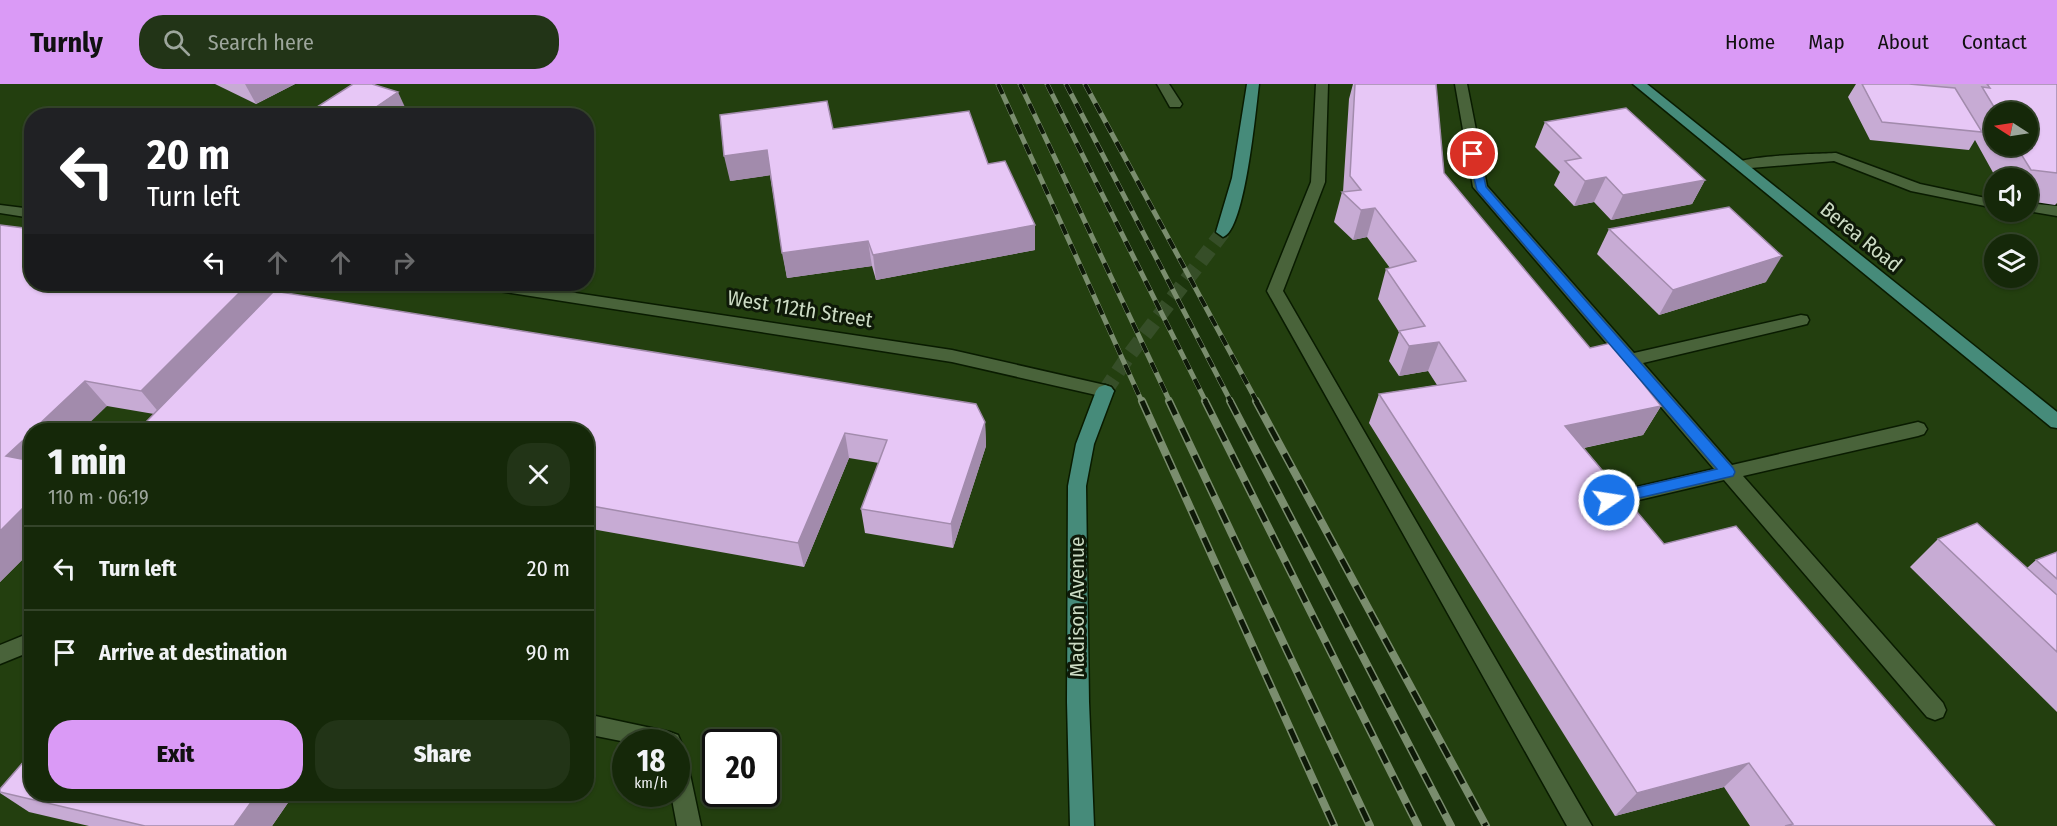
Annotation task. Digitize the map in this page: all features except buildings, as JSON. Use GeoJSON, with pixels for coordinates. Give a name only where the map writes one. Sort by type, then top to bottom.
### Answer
{"type":"FeatureCollection","features":[{"type":"Feature","properties":{"kind":"main road"},"geometry":{"type":"LineString","coordinates":[[1223,232],[1232,212],[1238,183],[1253,84]]}},
{"type":"Feature","properties":{"kind":"main road","name":"Berea Road"},"geometry":{"type":"LineString","coordinates":[[1639,84],[2057,422]]}},
{"type":"Feature","properties":{"kind":"main road","name":"Madison Avenue"},"geometry":{"type":"LineString","coordinates":[[1082,826],[1078,702],[1077,486],[1085,444],[1105,392]]}},
{"type":"Feature","properties":{"kind":"street"},"geometry":{"type":"LineString","coordinates":[[1163,84],[1175,104]]}},
{"type":"Feature","properties":{"kind":"street"},"geometry":{"type":"LineString","coordinates":[[1322,84],[1318,182],[1275,291],[1580,826]]}},
{"type":"Feature","properties":{"kind":"street"},"geometry":{"type":"LineString","coordinates":[[1461,84],[1480,188],[1935,710]]}},
{"type":"Feature","properties":{"kind":"street"},"geometry":{"type":"LineString","coordinates":[[1739,165],[1836,157],[1916,188],[1984,202]]}},
{"type":"Feature","properties":{"kind":"street"},"geometry":{"type":"LineString","coordinates":[[2038,208],[2057,211]]}},
{"type":"Feature","properties":{"kind":"street"},"geometry":{"type":"LineString","coordinates":[[0,209],[24,213]]}},
{"type":"Feature","properties":{"kind":"street","name":"West 112th Street"},"geometry":{"type":"LineString","coordinates":[[531,291],[952,356],[1105,392]]}},
{"type":"Feature","properties":{"kind":"street"},"geometry":{"type":"LineString","coordinates":[[1631,360],[1801,320]]}},
{"type":"Feature","properties":{"kind":"street"},"geometry":{"type":"LineString","coordinates":[[1609,500],[1918,429]]}},
{"type":"Feature","properties":{"kind":"street"},"geometry":{"type":"LineString","coordinates":[[0,655],[24,644]]}},
{"type":"Feature","properties":{"kind":"street"},"geometry":{"type":"LineString","coordinates":[[594,726],[612,730]]}},
{"type":"Feature","properties":{"kind":"street"},"geometry":{"type":"LineString","coordinates":[[685,807],[689,826]]}},
{"type":"Feature","properties":{"kind":"shaded area"},"geometry":{"type":"Polygon","coordinates":[[[0,84],[1047,84],[1416,826],[0,826],[0,84]]]}},
{"type":"Feature","properties":{"kind":"shaded area"},"geometry":{"type":"Polygon","coordinates":[[[1085,84],[2057,84],[2057,826],[1486,826],[1085,84]]]}},
{"type":"Feature","properties":{"kind":"tunnel"},"geometry":{"type":"LineString","coordinates":[[1105,391],[1127,358],[1223,232]]}},
{"type":"Feature","properties":{"kind":"railway"},"geometry":{"type":"LineString","coordinates":[[998,84],[1142,402]]}},
{"type":"Feature","properties":{"kind":"railway"},"geometry":{"type":"LineString","coordinates":[[1020,84],[1170,402]]}},
{"type":"Feature","properties":{"kind":"railway"},"geometry":{"type":"LineString","coordinates":[[1047,84],[1206,402]]}},
{"type":"Feature","properties":{"kind":"railway"},"geometry":{"type":"LineString","coordinates":[[1066,84],[1231,402]]}},
{"type":"Feature","properties":{"kind":"railway"},"geometry":{"type":"LineString","coordinates":[[1085,84],[1257,402]]}},
{"type":"Feature","properties":{"kind":"railway"},"geometry":{"type":"LineString","coordinates":[[1142,401],[1334,826]]}},
{"type":"Feature","properties":{"kind":"railway"},"geometry":{"type":"LineString","coordinates":[[1169,401],[1370,826]]}},
{"type":"Feature","properties":{"kind":"railway"},"geometry":{"type":"LineString","coordinates":[[1205,401],[1418,826]]}},
{"type":"Feature","properties":{"kind":"railway"},"geometry":{"type":"LineString","coordinates":[[1230,401],[1451,826]]}},
{"type":"Feature","properties":{"kind":"railway"},"geometry":{"type":"LineString","coordinates":[[1256,401],[1486,826]]}},
{"type":"Feature","properties":{"kind":"route"},"geometry":{"type":"LineString","coordinates":[[1473,154],[1480,188],[1728,472],[1609,500]]}}]}
